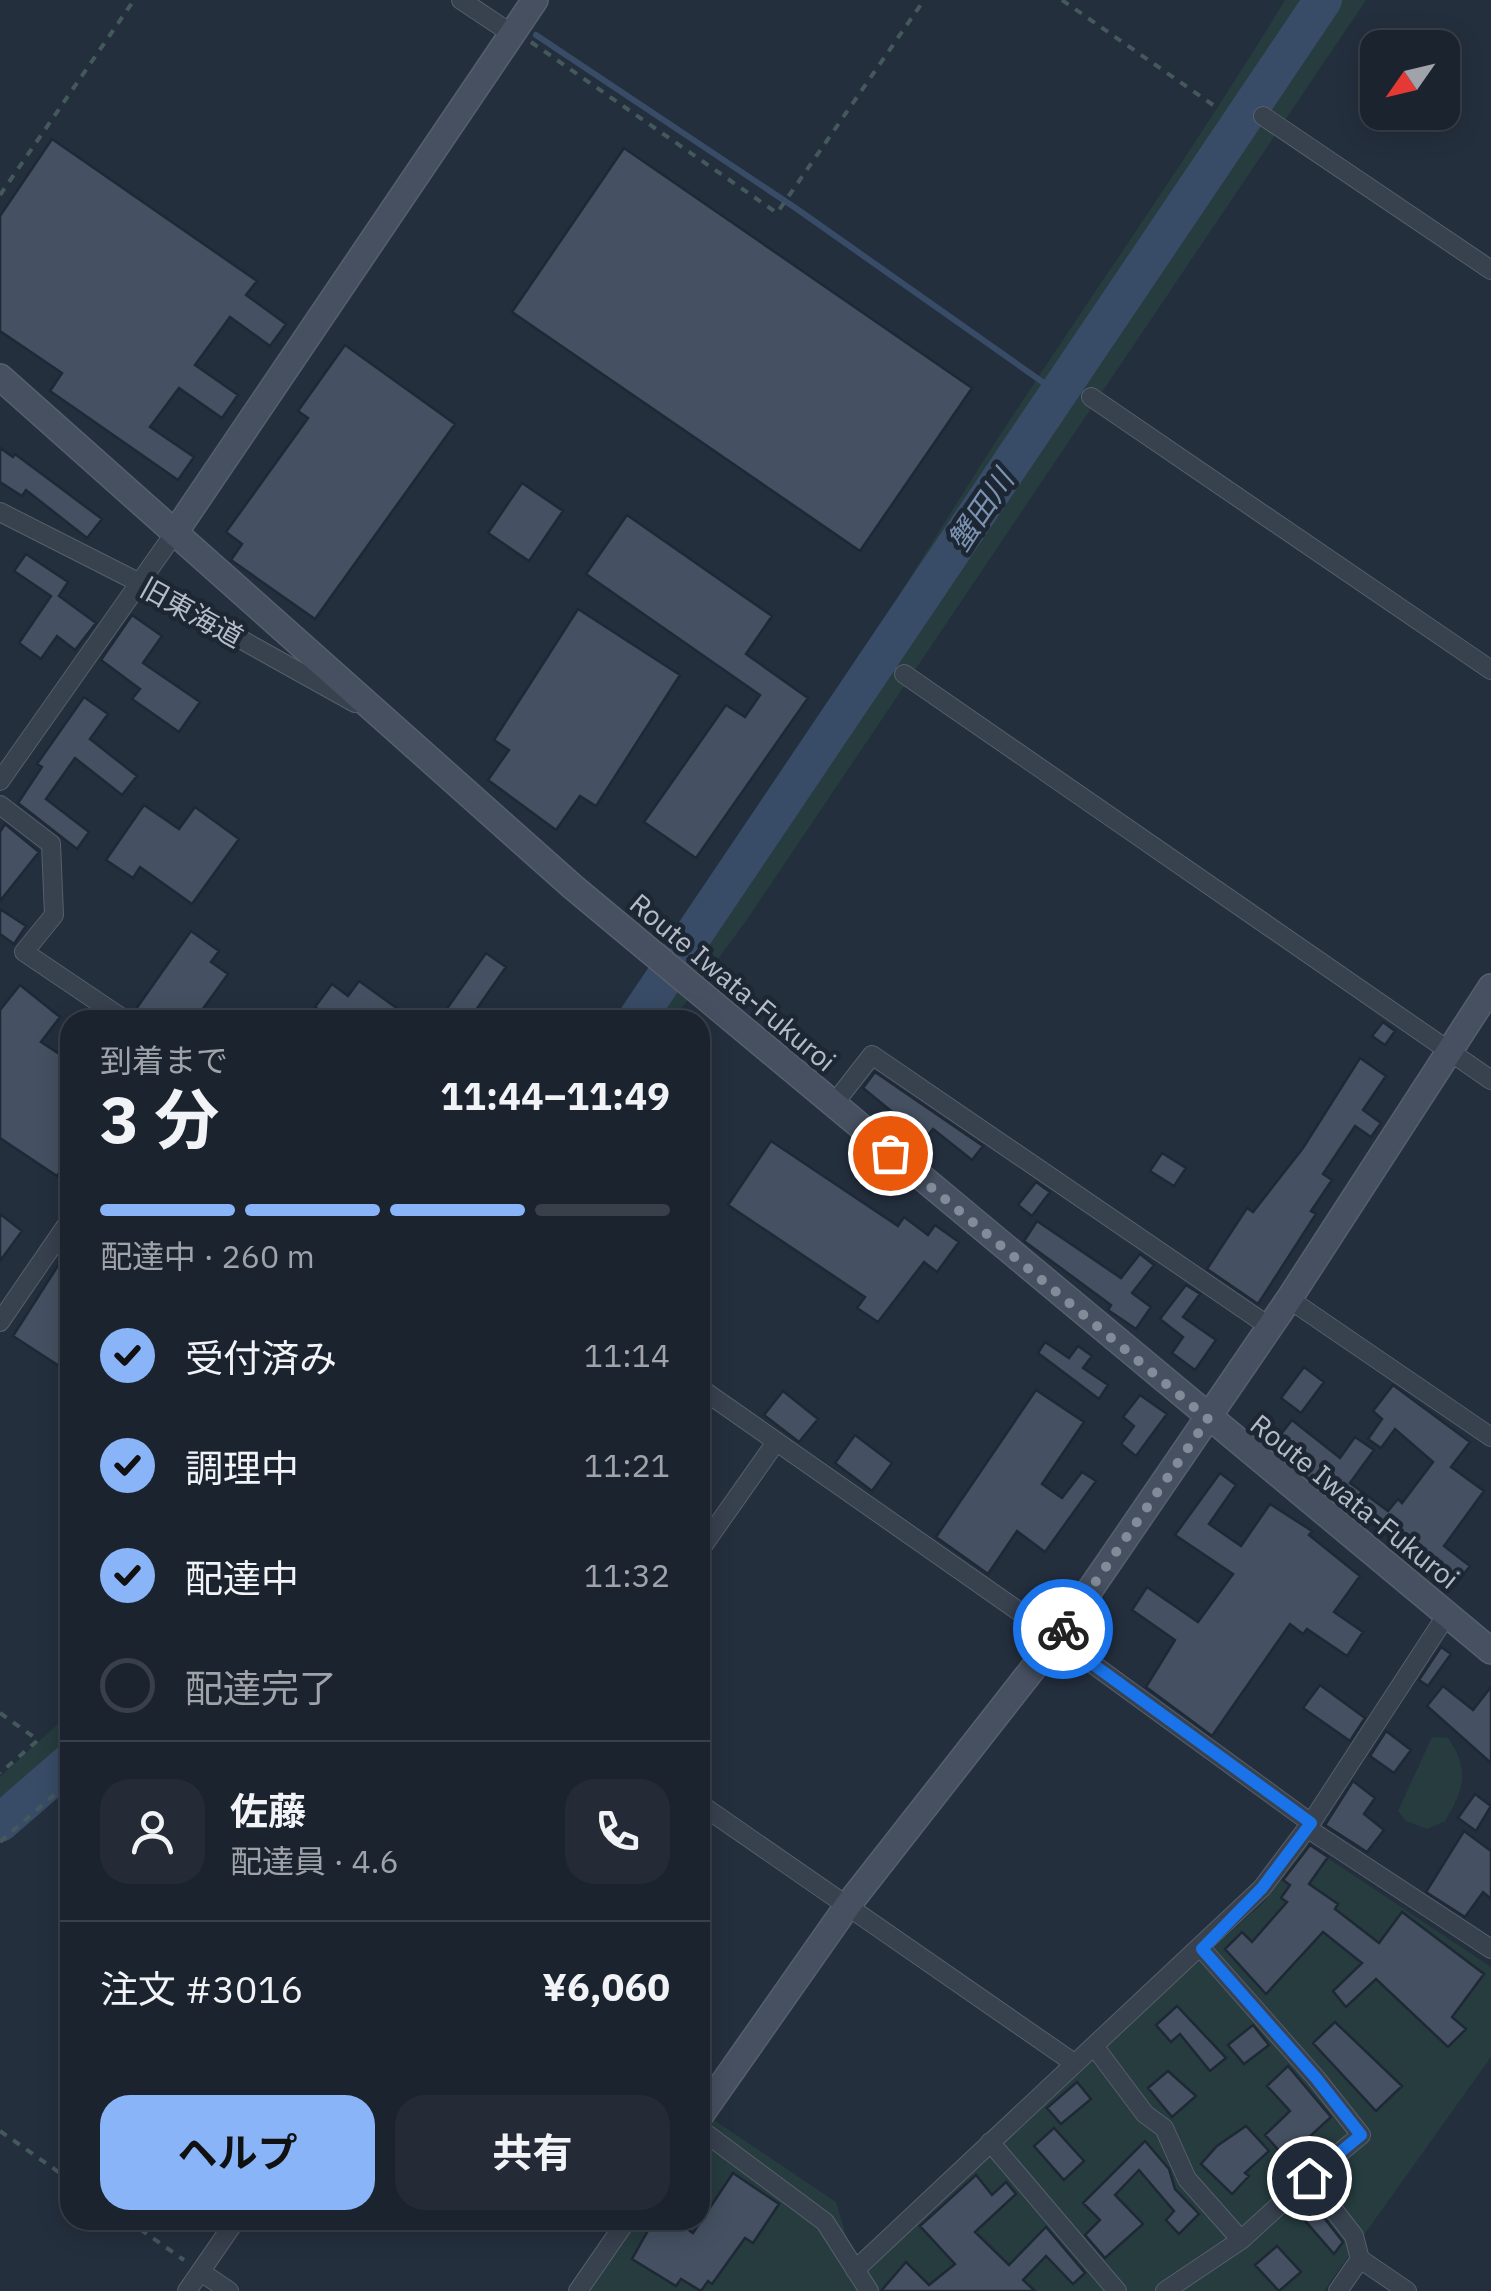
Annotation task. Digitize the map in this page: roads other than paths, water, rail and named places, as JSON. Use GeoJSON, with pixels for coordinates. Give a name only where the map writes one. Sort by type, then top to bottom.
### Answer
{"type":"FeatureCollection","features":[{"type":"Feature","properties":{"kind":"street"},"geometry":{"type":"LineString","coordinates":[[461,0],[513,32]]}},
{"type":"Feature","properties":{"kind":"street"},"geometry":{"type":"LineString","coordinates":[[0,781],[176,531],[535,0]]}},
{"type":"Feature","properties":{"kind":"street"},"geometry":{"type":"LineString","coordinates":[[1263,116],[1491,270]]}},
{"type":"Feature","properties":{"kind":"street","name":"Route Iwata-Fukuroi"},"geometry":{"type":"LineString","coordinates":[[0,378],[176,531],[381,718],[660,960],[1491,1651]]}},
{"type":"Feature","properties":{"kind":"street"},"geometry":{"type":"LineString","coordinates":[[1091,397],[1491,670]]}},
{"type":"Feature","properties":{"kind":"street","name":"旧東海道"},"geometry":{"type":"LineString","coordinates":[[0,512],[138,582],[381,718]]}},
{"type":"Feature","properties":{"kind":"street"},"geometry":{"type":"LineString","coordinates":[[904,674],[1491,1080]]}},
{"type":"Feature","properties":{"kind":"street"},"geometry":{"type":"LineString","coordinates":[[0,804],[52,844],[54,915],[24,952],[111,1010]]}},
{"type":"Feature","properties":{"kind":"street"},"geometry":{"type":"LineString","coordinates":[[710,2102],[848,1905],[1057,1638],[1289,1299],[1491,987]]}},
{"type":"Feature","properties":{"kind":"street"},"geometry":{"type":"LineString","coordinates":[[832,1105],[872,1054],[1270,1327]]}},
{"type":"Feature","properties":{"kind":"street"},"geometry":{"type":"LineString","coordinates":[[0,1322],[60,1235]]}},
{"type":"Feature","properties":{"kind":"street"},"geometry":{"type":"LineString","coordinates":[[1289,1299],[1491,1437]]}},
{"type":"Feature","properties":{"kind":"street"},"geometry":{"type":"LineString","coordinates":[[710,1395],[1057,1638],[1309,1825],[1491,1949]]}},
{"type":"Feature","properties":{"kind":"street"},"geometry":{"type":"LineString","coordinates":[[710,1536],[776,1442]]}},
{"type":"Feature","properties":{"kind":"street"},"geometry":{"type":"LineString","coordinates":[[855,2270],[1202,1949],[1262,1888],[1309,1825],[1446,1616]]}},
{"type":"Feature","properties":{"kind":"street"},"geometry":{"type":"LineString","coordinates":[[710,1811],[1074,2064]]}},
{"type":"Feature","properties":{"kind":"street"},"geometry":{"type":"LineString","coordinates":[[1165,2291],[1241,2240],[1361,2135],[1202,1949]]}},
{"type":"Feature","properties":{"kind":"street"},"geometry":{"type":"LineString","coordinates":[[1094,2046],[1144,2114],[1164,2128],[1187,2179],[1241,2240]]}},
{"type":"Feature","properties":{"kind":"street"},"geometry":{"type":"LineString","coordinates":[[710,2136],[825,2222],[868,2291]]}},
{"type":"Feature","properties":{"kind":"street"},"geometry":{"type":"LineString","coordinates":[[990,2142],[1118,2291]]}},
{"type":"Feature","properties":{"kind":"street"},"geometry":{"type":"LineString","coordinates":[[1309,2178],[1354,2236],[1360,2259],[1407,2291]]}},
{"type":"Feature","properties":{"kind":"street"},"geometry":{"type":"LineString","coordinates":[[187,2291],[229,2230]]}},
{"type":"Feature","properties":{"kind":"street"},"geometry":{"type":"LineString","coordinates":[[578,2291],[619,2230]]}},
{"type":"Feature","properties":{"kind":"street"},"geometry":{"type":"LineString","coordinates":[[1338,2291],[1360,2259]]}},
{"type":"Feature","properties":{"kind":"street"},"geometry":{"type":"LineString","coordinates":[[200,2272],[229,2291]]}},
{"type":"Feature","properties":{"kind":"waterway","name":"蟹田川"},"geometry":{"type":"LineString","coordinates":[[643,1010],[1323,0]]}},
{"type":"Feature","properties":{"kind":"waterway"},"geometry":{"type":"LineString","coordinates":[[536,35],[797,209],[1061,395]]}},
{"type":"Feature","properties":{"kind":"waterway","name":"蟹田川"},"geometry":{"type":"LineString","coordinates":[[0,1823],[60,1771]]}}]}
